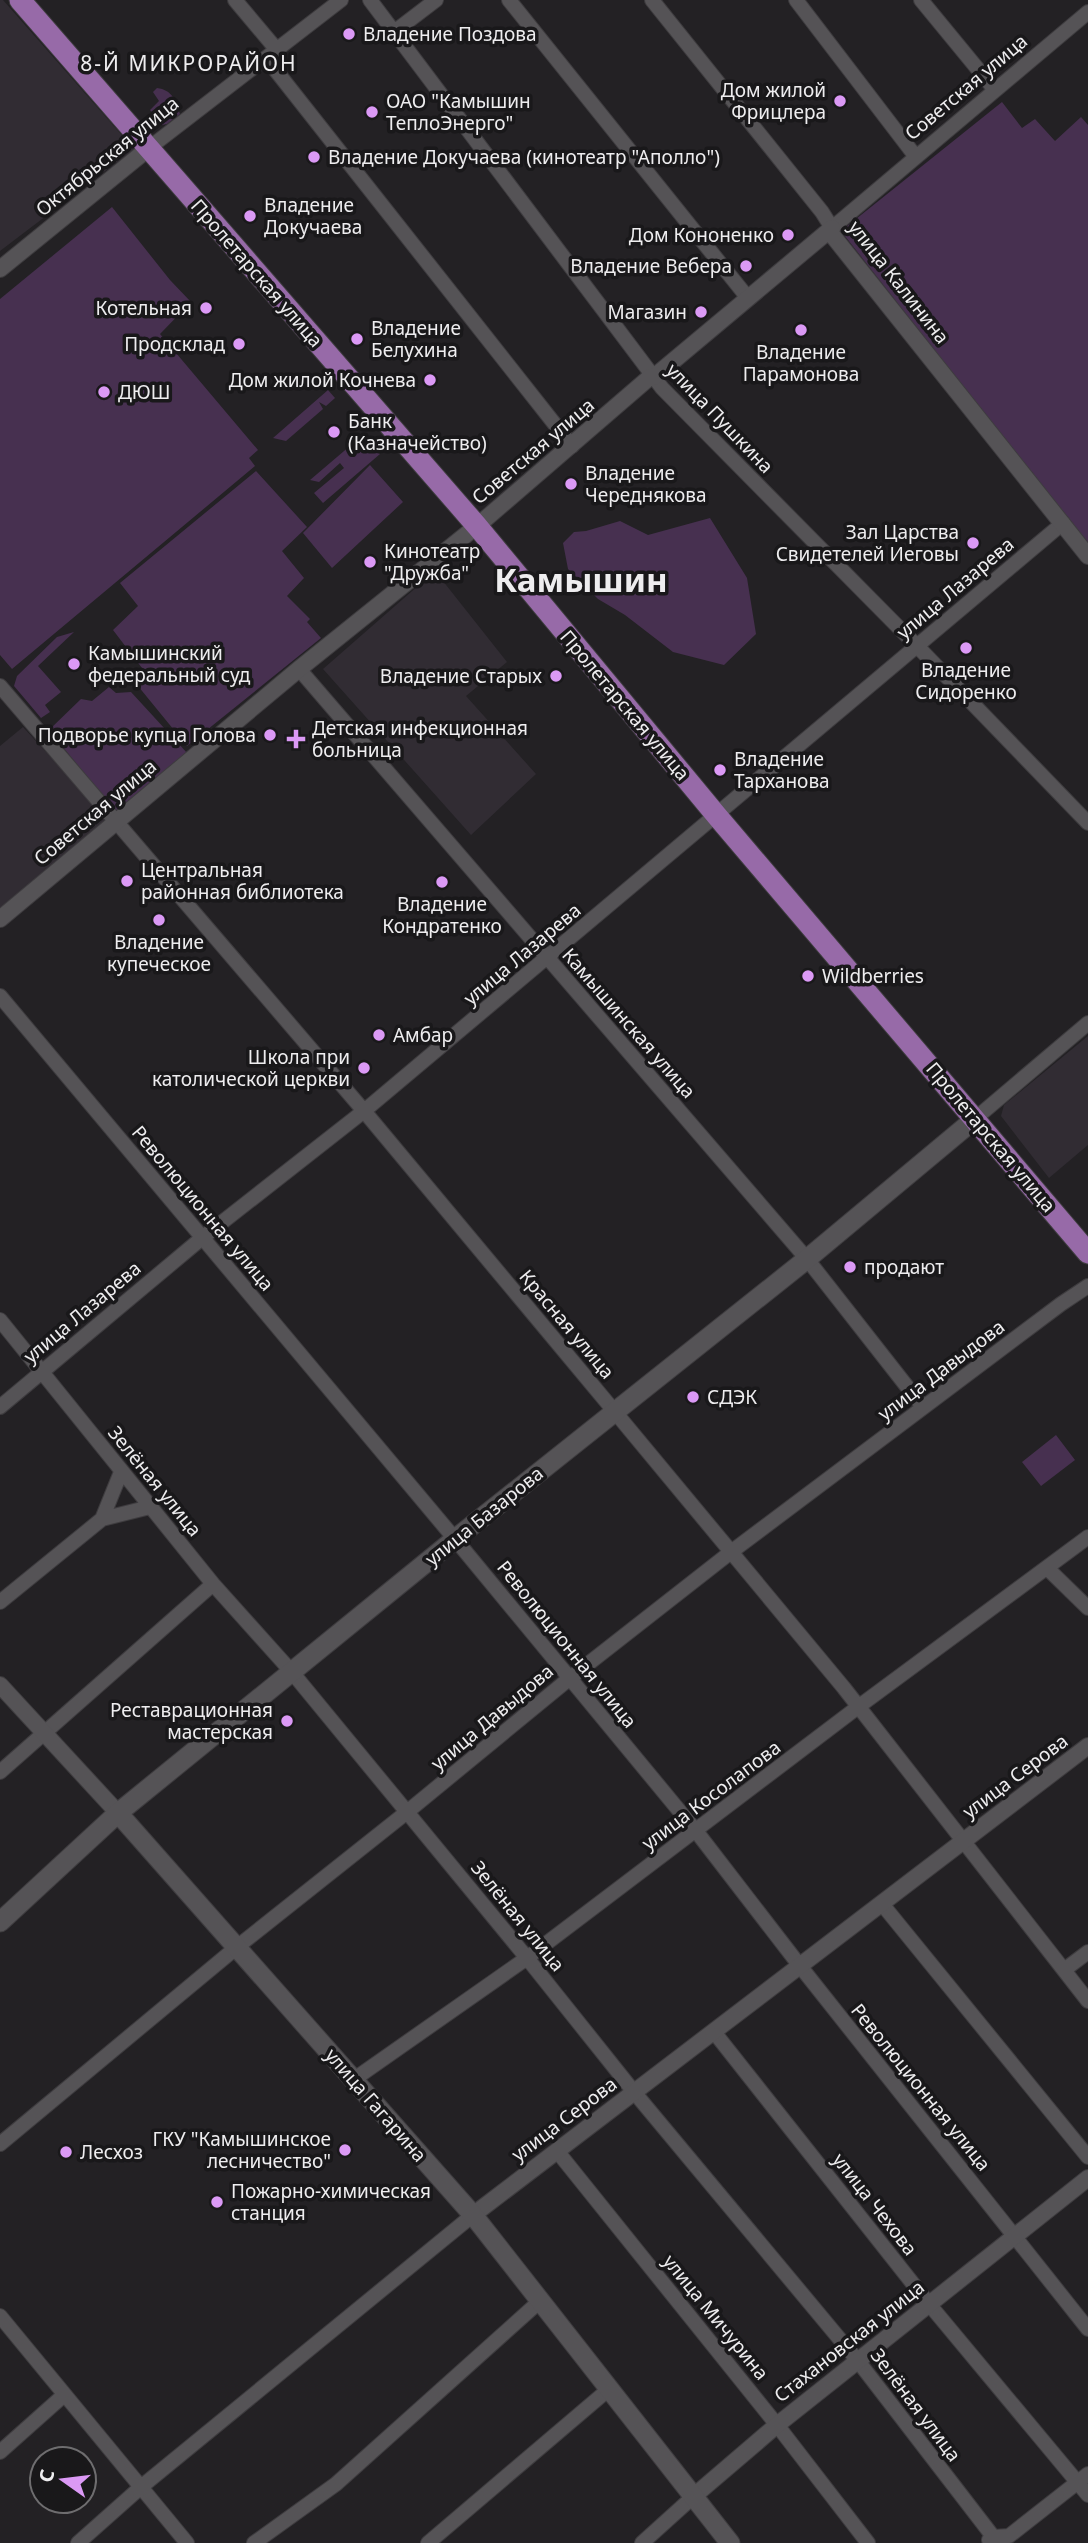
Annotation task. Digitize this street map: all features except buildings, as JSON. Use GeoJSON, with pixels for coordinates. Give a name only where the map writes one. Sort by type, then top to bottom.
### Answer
{"type":"FeatureCollection","features":[{"type":"Feature","properties":{"kind":"main road","name":"Пролетарская улица"},"geometry":{"type":"LineString","coordinates":[[20,0],[477,526],[717,816],[1088,1253]]}},
{"type":"Feature","properties":{"kind":"main road","name":"улица Базарова"},"geometry":{"type":"LineString","coordinates":[[0,1922],[118,1813],[455,1539],[807,1259],[976,1118]]}},
{"type":"Feature","properties":{"kind":"main road","name":"улица Гагарина"},"geometry":{"type":"LineString","coordinates":[[118,1813],[473,2215],[730,2543]]}},
{"type":"Feature","properties":{"kind":"street"},"geometry":{"type":"LineString","coordinates":[[235,0],[272,54],[572,446]]}},
{"type":"Feature","properties":{"kind":"street","name":"Октябрьская улица"},"geometry":{"type":"LineString","coordinates":[[0,269],[149,148],[341,0]]}},
{"type":"Feature","properties":{"kind":"street","name":"улица Пушкина"},"geometry":{"type":"LineString","coordinates":[[370,0],[662,388],[1088,823]]}},
{"type":"Feature","properties":{"kind":"street"},"geometry":{"type":"LineString","coordinates":[[394,32],[436,0]]}},
{"type":"Feature","properties":{"kind":"street"},"geometry":{"type":"LineString","coordinates":[[509,0],[748,298]]}},
{"type":"Feature","properties":{"kind":"street","name":"улица Калинина"},"geometry":{"type":"LineString","coordinates":[[652,0],[822,212],[832,228],[829,231],[1088,556]]}},
{"type":"Feature","properties":{"kind":"street"},"geometry":{"type":"LineString","coordinates":[[796,0],[916,157]]}},
{"type":"Feature","properties":{"kind":"street"},"geometry":{"type":"LineString","coordinates":[[921,0],[995,90]]}},
{"type":"Feature","properties":{"kind":"street","name":"Советская улица"},"geometry":{"type":"LineString","coordinates":[[0,919],[299,669],[477,526],[650,377],[654,377],[1088,12]]}},
{"type":"Feature","properties":{"kind":"street","name":"улица Лазарева"},"geometry":{"type":"LineString","coordinates":[[0,1407],[202,1238],[363,1111],[547,958],[1063,523]]}},
{"type":"Feature","properties":{"kind":"street","name":"Камышинская улица"},"geometry":{"type":"LineString","coordinates":[[299,669],[807,1259],[923,1407]]}},
{"type":"Feature","properties":{"kind":"street","name":"Красная улица"},"geometry":{"type":"LineString","coordinates":[[0,685],[363,1111],[731,1552],[858,1707],[1088,2001]]}},
{"type":"Feature","properties":{"kind":"street","name":"Революционная улица"},"geometry":{"type":"LineString","coordinates":[[0,996],[696,1831],[1088,2329]]}},
{"type":"Feature","properties":{"kind":"street"},"geometry":{"type":"LineString","coordinates":[[976,1118],[1088,1023]]}},
{"type":"Feature","properties":{"kind":"street","name":"улица Давыдова"},"geometry":{"type":"LineString","coordinates":[[0,2144],[237,1947],[570,1678],[731,1552],[1088,1286]]}},
{"type":"Feature","properties":{"kind":"street","name":"Зелёная улица"},"geometry":{"type":"LineString","coordinates":[[0,1320],[213,1584],[291,1671],[634,2092],[859,2361],[992,2541]]}},
{"type":"Feature","properties":{"kind":"street"},"geometry":{"type":"LineString","coordinates":[[102,1519],[121,1472]]}},
{"type":"Feature","properties":{"kind":"street"},"geometry":{"type":"LineString","coordinates":[[0,1602],[102,1519],[150,1507]]}},
{"type":"Feature","properties":{"kind":"street","name":"улица Косолапова"},"geometry":{"type":"LineString","coordinates":[[354,2080],[527,1958],[858,1707],[1088,1538]]}},
{"type":"Feature","properties":{"kind":"street"},"geometry":{"type":"LineString","coordinates":[[1047,1568],[1088,1608]]}},
{"type":"Feature","properties":{"kind":"street"},"geometry":{"type":"LineString","coordinates":[[0,1772],[213,1584]]}},
{"type":"Feature","properties":{"kind":"street","name":"улица Гагарина"},"geometry":{"type":"LineString","coordinates":[[0,1685],[118,1813]]}},
{"type":"Feature","properties":{"kind":"street","name":"улица Серова"},"geometry":{"type":"LineString","coordinates":[[78,2543],[141,2487],[473,2215],[1088,1746]]}},
{"type":"Feature","properties":{"kind":"street"},"geometry":{"type":"LineString","coordinates":[[882,1904],[1088,2157]]}},
{"type":"Feature","properties":{"kind":"street"},"geometry":{"type":"LineString","coordinates":[[1064,1970],[1088,1952]]}},
{"type":"Feature","properties":{"kind":"street","name":"улица Чехова"},"geometry":{"type":"LineString","coordinates":[[714,2032],[929,2304],[1083,2479],[1088,2496]]}},
{"type":"Feature","properties":{"kind":"street","name":"улица Мичурина"},"geometry":{"type":"LineString","coordinates":[[557,2151],[868,2543]]}},
{"type":"Feature","properties":{"kind":"street","name":"Стахановская улица"},"geometry":{"type":"LineString","coordinates":[[642,2543],[777,2425],[1088,2178]]}},
{"type":"Feature","properties":{"kind":"street"},"geometry":{"type":"LineString","coordinates":[[254,2543],[336,2484],[540,2301]]}},
{"type":"Feature","properties":{"kind":"street"},"geometry":{"type":"LineString","coordinates":[[0,2316],[187,2543]]}},
{"type":"Feature","properties":{"kind":"street"},"geometry":{"type":"LineString","coordinates":[[428,2543],[609,2389]]}},
{"type":"Feature","properties":{"kind":"street"},"geometry":{"type":"LineString","coordinates":[[0,2452],[64,2395]]}},
{"type":"Feature","properties":{"kind":"street"},"geometry":{"type":"LineString","coordinates":[[992,2541],[1009,2536],[1083,2479]]}},
{"type":"Feature","properties":{"kind":"shaded area"},"geometry":{"type":"Polygon","coordinates":[[[0,0],[3,0],[134,149],[0,251],[0,0]]]}},
{"type":"Feature","properties":{"kind":"shaded area"},"geometry":{"type":"Polygon","coordinates":[[[157,88],[173,96],[180,114],[167,124],[162,125],[150,110],[159,101],[153,92],[157,88]]]}},
{"type":"Feature","properties":{"kind":"shaded area"},"geometry":{"type":"Polygon","coordinates":[[[1002,102],[1022,128],[1035,119],[1055,141],[1081,117],[1088,125],[1088,546],[841,231],[1002,102]]]}},
{"type":"Feature","properties":{"kind":"shaded area","name":"ДЮШ"},"geometry":{"type":"Polygon","coordinates":[[[112,207],[191,302],[160,334],[258,450],[249,458],[255,466],[12,669],[0,655],[0,299],[112,207]]]}},
{"type":"Feature","properties":{"kind":"shaded area"},"geometry":{"type":"Polygon","coordinates":[[[328,390],[335,398],[326,406],[319,402],[323,409],[286,441],[273,438],[328,390]]]}},
{"type":"Feature","properties":{"kind":"shaded area"},"geometry":{"type":"Polygon","coordinates":[[[364,434],[380,454],[323,503],[314,493],[344,468],[340,463],[319,482],[310,480],[364,434]]]}},
{"type":"Feature","properties":{"kind":"shaded area"},"geometry":{"type":"Polygon","coordinates":[[[370,465],[403,502],[332,568],[303,533],[370,465]]]}},
{"type":"Feature","properties":{"kind":"shaded area"},"geometry":{"type":"Polygon","coordinates":[[[256,471],[307,527],[282,551],[304,578],[287,596],[310,619],[307,622],[321,638],[187,746],[138,686],[142,668],[113,630],[138,606],[120,583],[256,471]]]}},
{"type":"Feature","properties":{"kind":"shaded area"},"geometry":{"type":"Polygon","coordinates":[[[710,518],[747,578],[756,634],[724,665],[673,652],[625,615],[598,599],[568,569],[563,543],[574,532],[620,521],[648,535],[710,518]]]}},
{"type":"Feature","properties":{"kind":"shaded area"},"geometry":{"type":"Polygon","coordinates":[[[435,571],[507,662],[466,696],[536,774],[471,835],[323,669],[435,571]]]}},
{"type":"Feature","properties":{"kind":"shaded area"},"geometry":{"type":"Polygon","coordinates":[[[74,632],[38,666],[61,692],[45,705],[50,712],[41,718],[14,686],[17,676],[57,637],[74,632]]]}},
{"type":"Feature","properties":{"kind":"shaded area"},"geometry":{"type":"Polygon","coordinates":[[[109,687],[116,693],[131,692],[188,754],[116,812],[49,730],[81,699],[92,701],[109,687]]]}},
{"type":"Feature","properties":{"kind":"shaded area"},"geometry":{"type":"Polygon","coordinates":[[[23,727],[108,819],[0,911],[0,746],[23,727]]]}},
{"type":"Feature","properties":{"kind":"shaded area"},"geometry":{"type":"Polygon","coordinates":[[[1088,1036],[1088,1145],[1049,1178],[1001,1116],[1004,1105],[1088,1036]]]}},
{"type":"Feature","properties":{"kind":"shaded area"},"geometry":{"type":"Polygon","coordinates":[[[1056,1435],[1075,1460],[1041,1486],[1022,1462],[1056,1435]]]}},
{"type":"Feature","properties":{"kind":"place","name":"Владение Поздова"},"geometry":{"type":"Point","coordinates":[349,34]}},
{"type":"Feature","properties":{"kind":"place","name":"Дом жилой Фрицлера"},"geometry":{"type":"Point","coordinates":[840,101]}},
{"type":"Feature","properties":{"kind":"place","name":"ОАО \"Камышин ТеплоЭнерго\""},"geometry":{"type":"Point","coordinates":[372,112]}},
{"type":"Feature","properties":{"kind":"place","name":"Владение Докучаева (кинотеатр \"Аполло\")"},"geometry":{"type":"Point","coordinates":[314,157]}},
{"type":"Feature","properties":{"kind":"place","name":"Владение Докучаева"},"geometry":{"type":"Point","coordinates":[250,216]}},
{"type":"Feature","properties":{"kind":"place","name":"Дом Кононенко"},"geometry":{"type":"Point","coordinates":[788,235]}},
{"type":"Feature","properties":{"kind":"place","name":"Владение Вебера"},"geometry":{"type":"Point","coordinates":[746,266]}},
{"type":"Feature","properties":{"kind":"place","name":"Котельная"},"geometry":{"type":"Point","coordinates":[206,308]}},
{"type":"Feature","properties":{"kind":"place","name":"Магазин"},"geometry":{"type":"Point","coordinates":[701,312]}},
{"type":"Feature","properties":{"kind":"place","name":"Владение Парамонова"},"geometry":{"type":"Point","coordinates":[801,330]}},
{"type":"Feature","properties":{"kind":"place","name":"Владение Белухина"},"geometry":{"type":"Point","coordinates":[357,339]}},
{"type":"Feature","properties":{"kind":"place","name":"Продсклад"},"geometry":{"type":"Point","coordinates":[239,344]}},
{"type":"Feature","properties":{"kind":"place","name":"Дом жилой Кочнева"},"geometry":{"type":"Point","coordinates":[430,380]}},
{"type":"Feature","properties":{"kind":"place","name":"ДЮШ"},"geometry":{"type":"Point","coordinates":[104,392]}},
{"type":"Feature","properties":{"kind":"place","name":"Банк (Казначейство)"},"geometry":{"type":"Point","coordinates":[334,432]}},
{"type":"Feature","properties":{"kind":"place","name":"Владение Череднякова"},"geometry":{"type":"Point","coordinates":[571,484]}},
{"type":"Feature","properties":{"kind":"place","name":"Зал Царства Свидетелей Иеговы"},"geometry":{"type":"Point","coordinates":[973,543]}},
{"type":"Feature","properties":{"kind":"place","name":"Кинотеатр \"Дружба\""},"geometry":{"type":"Point","coordinates":[370,562]}},
{"type":"Feature","properties":{"kind":"place","name":"Владение Сидоренко"},"geometry":{"type":"Point","coordinates":[966,648]}},
{"type":"Feature","properties":{"kind":"place","name":"Камышинский федеральный суд"},"geometry":{"type":"Point","coordinates":[74,664]}},
{"type":"Feature","properties":{"kind":"place","name":"Владение Старых"},"geometry":{"type":"Point","coordinates":[556,676]}},
{"type":"Feature","properties":{"kind":"place","name":"Подворье купца Голова"},"geometry":{"type":"Point","coordinates":[270,735]}},
{"type":"Feature","properties":{"kind":"place","name":"Детская инфекционная больница"},"geometry":{"type":"Point","coordinates":[296,739]}},
{"type":"Feature","properties":{"kind":"place","name":"Владение Тарханова"},"geometry":{"type":"Point","coordinates":[720,770]}},
{"type":"Feature","properties":{"kind":"place","name":"Центральная районная библиотека"},"geometry":{"type":"Point","coordinates":[127,881]}},
{"type":"Feature","properties":{"kind":"place","name":"Владение Кондратенко"},"geometry":{"type":"Point","coordinates":[442,882]}},
{"type":"Feature","properties":{"kind":"place","name":"Владение купеческое"},"geometry":{"type":"Point","coordinates":[159,920]}},
{"type":"Feature","properties":{"kind":"place","name":"Wildberries"},"geometry":{"type":"Point","coordinates":[808,976]}},
{"type":"Feature","properties":{"kind":"place","name":"Амбар"},"geometry":{"type":"Point","coordinates":[379,1035]}},
{"type":"Feature","properties":{"kind":"place","name":"Школа при католической церкви"},"geometry":{"type":"Point","coordinates":[364,1068]}},
{"type":"Feature","properties":{"kind":"place","name":"продают"},"geometry":{"type":"Point","coordinates":[850,1267]}},
{"type":"Feature","properties":{"kind":"place","name":"СДЭК"},"geometry":{"type":"Point","coordinates":[693,1397]}},
{"type":"Feature","properties":{"kind":"place","name":"Реставрационная мастерская"},"geometry":{"type":"Point","coordinates":[287,1721]}},
{"type":"Feature","properties":{"kind":"place","name":"ГКУ \"Камышинское лесничество\""},"geometry":{"type":"Point","coordinates":[345,2150]}},
{"type":"Feature","properties":{"kind":"place","name":"Лесхоз"},"geometry":{"type":"Point","coordinates":[66,2152]}},
{"type":"Feature","properties":{"kind":"place","name":"Пожарно-химическая станция"},"geometry":{"type":"Point","coordinates":[217,2202]}},
{"type":"Feature","properties":{"kind":"district","name":"8-Й МИКРОРАЙОН"},"geometry":{"type":"Point","coordinates":[189,64]}},
{"type":"Feature","properties":{"kind":"district","name":"Камышин"},"geometry":{"type":"Point","coordinates":[581,580]}}]}
